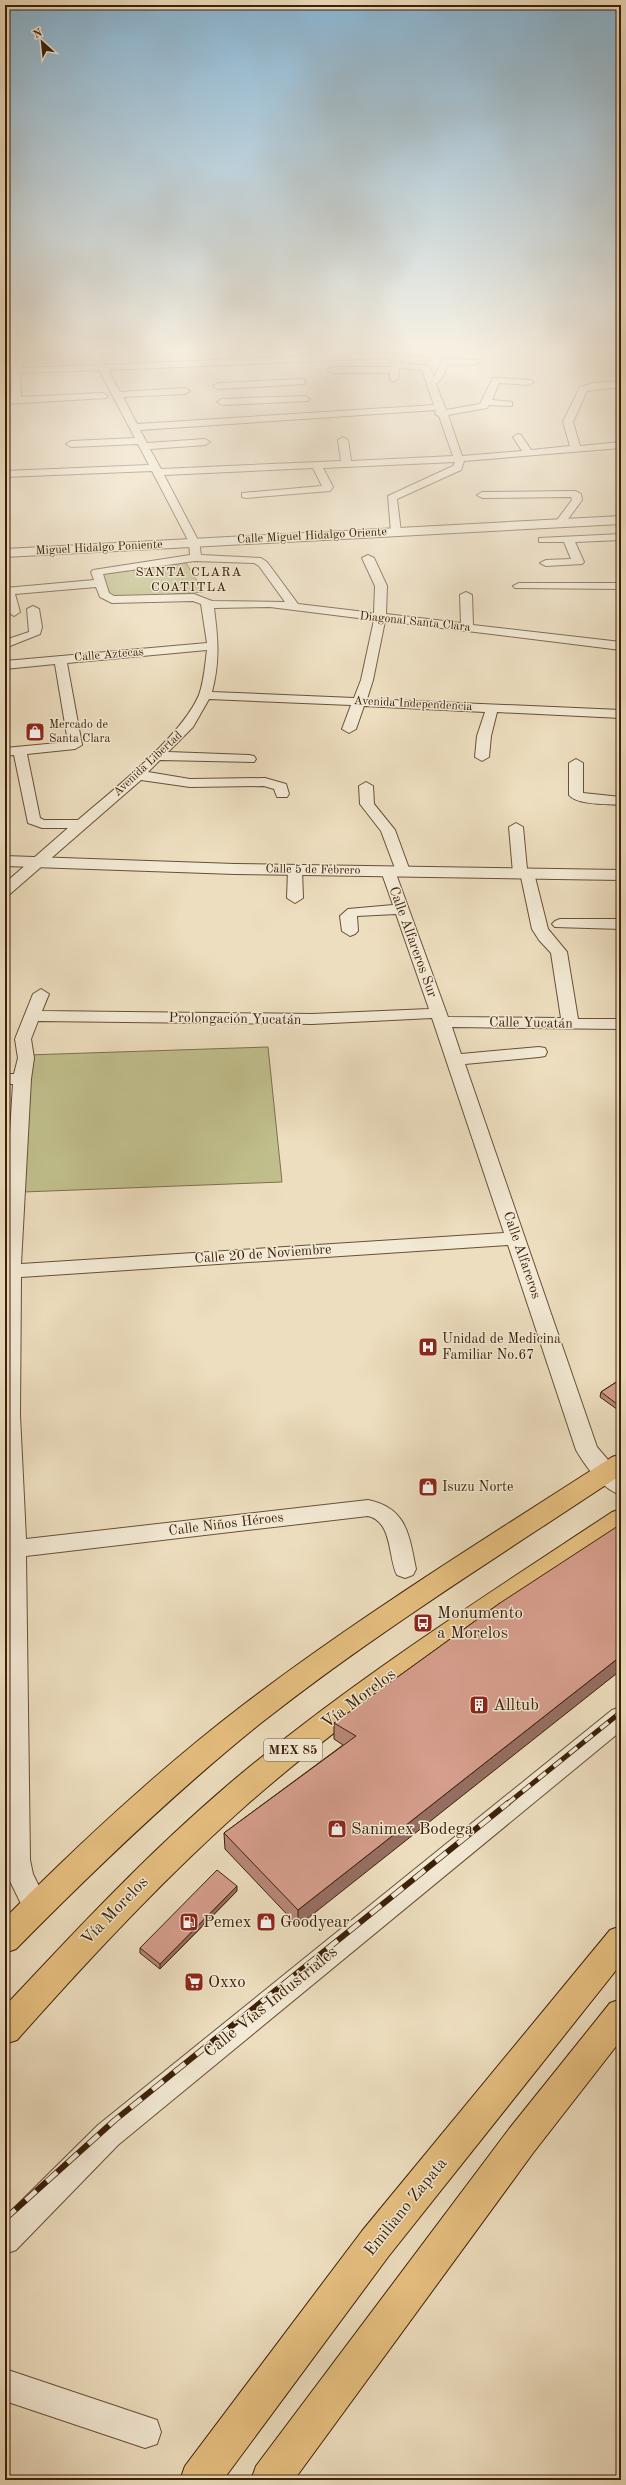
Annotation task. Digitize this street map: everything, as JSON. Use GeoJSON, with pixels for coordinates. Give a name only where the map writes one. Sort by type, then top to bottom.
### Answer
{"type":"FeatureCollection","features":[{"type":"Feature","properties":{"kind":"main road"},"geometry":{"type":"LineString","coordinates":[[5,1939],[36,1907],[173,1780],[287,1687],[372,1626],[616,1475]]}},
{"type":"Feature","properties":{"kind":"main road","name":"Vía Morelos"},"geometry":{"type":"LineString","coordinates":[[5,2029],[144,1881],[240,1793],[287,1754],[412,1659],[621,1519]]}},
{"type":"Feature","properties":{"kind":"main road","name":"Emiliano Zapata"},"geometry":{"type":"LineString","coordinates":[[199,2480],[375,2244],[621,1940]]}},
{"type":"Feature","properties":{"kind":"main road"},"geometry":{"type":"LineString","coordinates":[[270,2480],[521,2141],[621,2014]]}},
{"type":"Feature","properties":{"kind":"street"},"geometry":{"type":"LineString","coordinates":[[154,466],[194,542],[196,552],[195,558]]}},
{"type":"Feature","properties":{"kind":"street"},"geometry":{"type":"LineString","coordinates":[[216,466],[218,470]]}},
{"type":"Feature","properties":{"kind":"street"},"geometry":{"type":"LineString","coordinates":[[5,474],[218,470],[314,466],[328,487],[326,489],[246,495]]}},
{"type":"Feature","properties":{"kind":"street"},"geometry":{"type":"LineString","coordinates":[[396,532],[392,498],[457,468],[458,466]]}},
{"type":"Feature","properties":{"kind":"street"},"geometry":{"type":"LineString","coordinates":[[482,495],[576,494],[577,500],[559,524]]}},
{"type":"Feature","properties":{"kind":"street","name":"Calle Miguel Hidalgo Oriente"},"geometry":{"type":"LineString","coordinates":[[194,542],[621,521]]}},
{"type":"Feature","properties":{"kind":"street"},"geometry":{"type":"LineString","coordinates":[[544,540],[621,537]]}},
{"type":"Feature","properties":{"kind":"street"},"geometry":{"type":"LineString","coordinates":[[546,563],[578,562],[568,540]]}},
{"type":"Feature","properties":{"kind":"street","name":"Miguel Hidalgo Poniente"},"geometry":{"type":"LineString","coordinates":[[5,553],[194,542]]}},
{"type":"Feature","properties":{"kind":"street"},"geometry":{"type":"LineString","coordinates":[[14,612],[7,591],[100,584],[96,572],[99,571],[195,558],[259,561],[294,607]]}},
{"type":"Feature","properties":{"kind":"street"},"geometry":{"type":"LineString","coordinates":[[349,730],[361,702],[372,660],[380,618],[381,586],[368,558]]}},
{"type":"Feature","properties":{"kind":"street","name":"Diagonal Santa Clara"},"geometry":{"type":"LineString","coordinates":[[100,584],[104,595],[112,600],[270,604],[621,646]]}},
{"type":"Feature","properties":{"kind":"street"},"geometry":{"type":"LineString","coordinates":[[519,586],[621,586]]}},
{"type":"Feature","properties":{"kind":"street"},"geometry":{"type":"LineString","coordinates":[[466,595],[467,627]]}},
{"type":"Feature","properties":{"kind":"street","name":"Avenida Libertad"},"geometry":{"type":"LineString","coordinates":[[5,891],[138,775],[188,724],[206,695],[213,646],[205,602]]}},
{"type":"Feature","properties":{"kind":"street"},"geometry":{"type":"LineString","coordinates":[[5,644],[34,634],[36,627],[33,609]]}},
{"type":"Feature","properties":{"kind":"street","name":"Calle Aztecas"},"geometry":{"type":"LineString","coordinates":[[5,664],[213,646]]}},
{"type":"Feature","properties":{"kind":"street"},"geometry":{"type":"LineString","coordinates":[[5,752],[73,747],[75,744],[60,660]]}},
{"type":"Feature","properties":{"kind":"street","name":"Avenida Independencia"},"geometry":{"type":"LineString","coordinates":[[206,695],[621,714]]}},
{"type":"Feature","properties":{"kind":"street"},"geometry":{"type":"LineString","coordinates":[[482,757],[484,736],[492,708]]}},
{"type":"Feature","properties":{"kind":"street"},"geometry":{"type":"LineString","coordinates":[[20,751],[33,820],[42,824],[81,824]]}},
{"type":"Feature","properties":{"kind":"street"},"geometry":{"type":"LineString","coordinates":[[158,756],[249,759]]}},
{"type":"Feature","properties":{"kind":"street"},"geometry":{"type":"LineString","coordinates":[[576,763],[576,795],[585,798],[621,801]]}},
{"type":"Feature","properties":{"kind":"street"},"geometry":{"type":"LineString","coordinates":[[138,775],[190,783],[267,782],[281,787],[282,794]]}},
{"type":"Feature","properties":{"kind":"street","name":"Calle Alfareros Sur"},"geometry":{"type":"LineString","coordinates":[[366,786],[367,804],[388,830],[402,909],[440,1018]]}},
{"type":"Feature","properties":{"kind":"street"},"geometry":{"type":"LineString","coordinates":[[516,827],[523,873],[540,930],[544,937],[559,952],[570,1023]]}},
{"type":"Feature","properties":{"kind":"street","name":"Calle 5 de Febrero"},"geometry":{"type":"LineString","coordinates":[[5,861],[295,870],[621,875]]}},
{"type":"Feature","properties":{"kind":"street"},"geometry":{"type":"LineString","coordinates":[[295,870],[295,898]]}},
{"type":"Feature","properties":{"kind":"street"},"geometry":{"type":"LineString","coordinates":[[350,931],[348,916],[350,913],[402,909]]}},
{"type":"Feature","properties":{"kind":"street"},"geometry":{"type":"LineString","coordinates":[[560,924],[621,924]]}},
{"type":"Feature","properties":{"kind":"street"},"geometry":{"type":"LineString","coordinates":[[36,1907],[20,1875],[17,1860],[10,1550],[8,1347],[11,1271],[14,1079],[26,1058],[23,1039],[41,994]]}},
{"type":"Feature","properties":{"kind":"street","name":"Prolongación Yucatán"},"geometry":{"type":"LineString","coordinates":[[32,1016],[312,1020],[440,1018]]}},
{"type":"Feature","properties":{"kind":"street","name":"Calle Yucatán"},"geometry":{"type":"LineString","coordinates":[[440,1018],[621,1024]]}},
{"type":"Feature","properties":{"kind":"street","name":"Calle Alfareros"},"geometry":{"type":"LineString","coordinates":[[440,1018],[587,1450],[616,1475]]}},
{"type":"Feature","properties":{"kind":"street"},"geometry":{"type":"LineString","coordinates":[[455,1060],[539,1052]]}},
{"type":"Feature","properties":{"kind":"street","name":"Calle 20 de Noviembre"},"geometry":{"type":"LineString","coordinates":[[11,1271],[515,1238]]}},
{"type":"Feature","properties":{"kind":"street","name":"Calle Niños Héroes"},"geometry":{"type":"LineString","coordinates":[[10,1550],[368,1508],[384,1511],[392,1521],[405,1569]]}},
{"type":"Feature","properties":{"kind":"street","name":"Calle Vías Industriales"},"geometry":{"type":"LineString","coordinates":[[5,2239],[108,2135],[621,1717]]}},
{"type":"Feature","properties":{"kind":"street"},"geometry":{"type":"LineString","coordinates":[[5,2385],[145,2432]]}},
{"type":"Feature","properties":{"kind":"shaded area"},"geometry":{"type":"Polygon","coordinates":[[[186,563],[204,592],[117,598],[109,596],[103,574],[186,563]]]}},
{"type":"Feature","properties":{"kind":"shaded area"},"geometry":{"type":"Polygon","coordinates":[[[268,1047],[282,1182],[23,1192],[27,1055],[268,1047]]]}},
{"type":"Feature","properties":{"kind":"building"},"geometry":{"type":"Polygon","coordinates":[[[621,1379],[621,1407],[601,1392],[621,1379]]]}},
{"type":"Feature","properties":{"kind":"building"},"geometry":{"type":"Polygon","coordinates":[[[621,1524],[621,1656],[298,1910],[224,1833],[356,1736],[334,1723],[500,1603],[621,1524]]]}},
{"type":"Feature","properties":{"kind":"building","name":"Pemex"},"geometry":{"type":"Polygon","coordinates":[[[217,1870],[237,1886],[160,1964],[140,1948],[217,1870]]]}},
{"type":"Feature","properties":{"kind":"railway"},"geometry":{"type":"LineString","coordinates":[[507,1804],[621,1712]]}},
{"type":"Feature","properties":{"kind":"railway"},"geometry":{"type":"LineString","coordinates":[[5,2219],[115,2120],[508,1803]]}},
{"type":"Feature","properties":{"kind":"place","name":"Mercado de Santa Clara"},"geometry":{"type":"Point","coordinates":[35,732]}},
{"type":"Feature","properties":{"kind":"place","name":"Unidad de Medicina Familiar No.67"},"geometry":{"type":"Point","coordinates":[428,1347]}},
{"type":"Feature","properties":{"kind":"place","name":"Isuzu Norte"},"geometry":{"type":"Point","coordinates":[428,1487]}},
{"type":"Feature","properties":{"kind":"place","name":"Monumento a Morelos"},"geometry":{"type":"Point","coordinates":[423,1623]}},
{"type":"Feature","properties":{"kind":"place","name":"Alltub"},"geometry":{"type":"Point","coordinates":[479,1705]}},
{"type":"Feature","properties":{"kind":"place","name":"Sanimex Bodega"},"geometry":{"type":"Point","coordinates":[337,1829]}},
{"type":"Feature","properties":{"kind":"place","name":"Pemex"},"geometry":{"type":"Point","coordinates":[189,1922]}},
{"type":"Feature","properties":{"kind":"place","name":"Goodyear"},"geometry":{"type":"Point","coordinates":[266,1922]}},
{"type":"Feature","properties":{"kind":"place","name":"Oxxo"},"geometry":{"type":"Point","coordinates":[194,1982]}},
{"type":"Feature","properties":{"kind":"district","name":"SANTA CLARA COATITLA"},"geometry":{"type":"Point","coordinates":[189,580]}}]}
